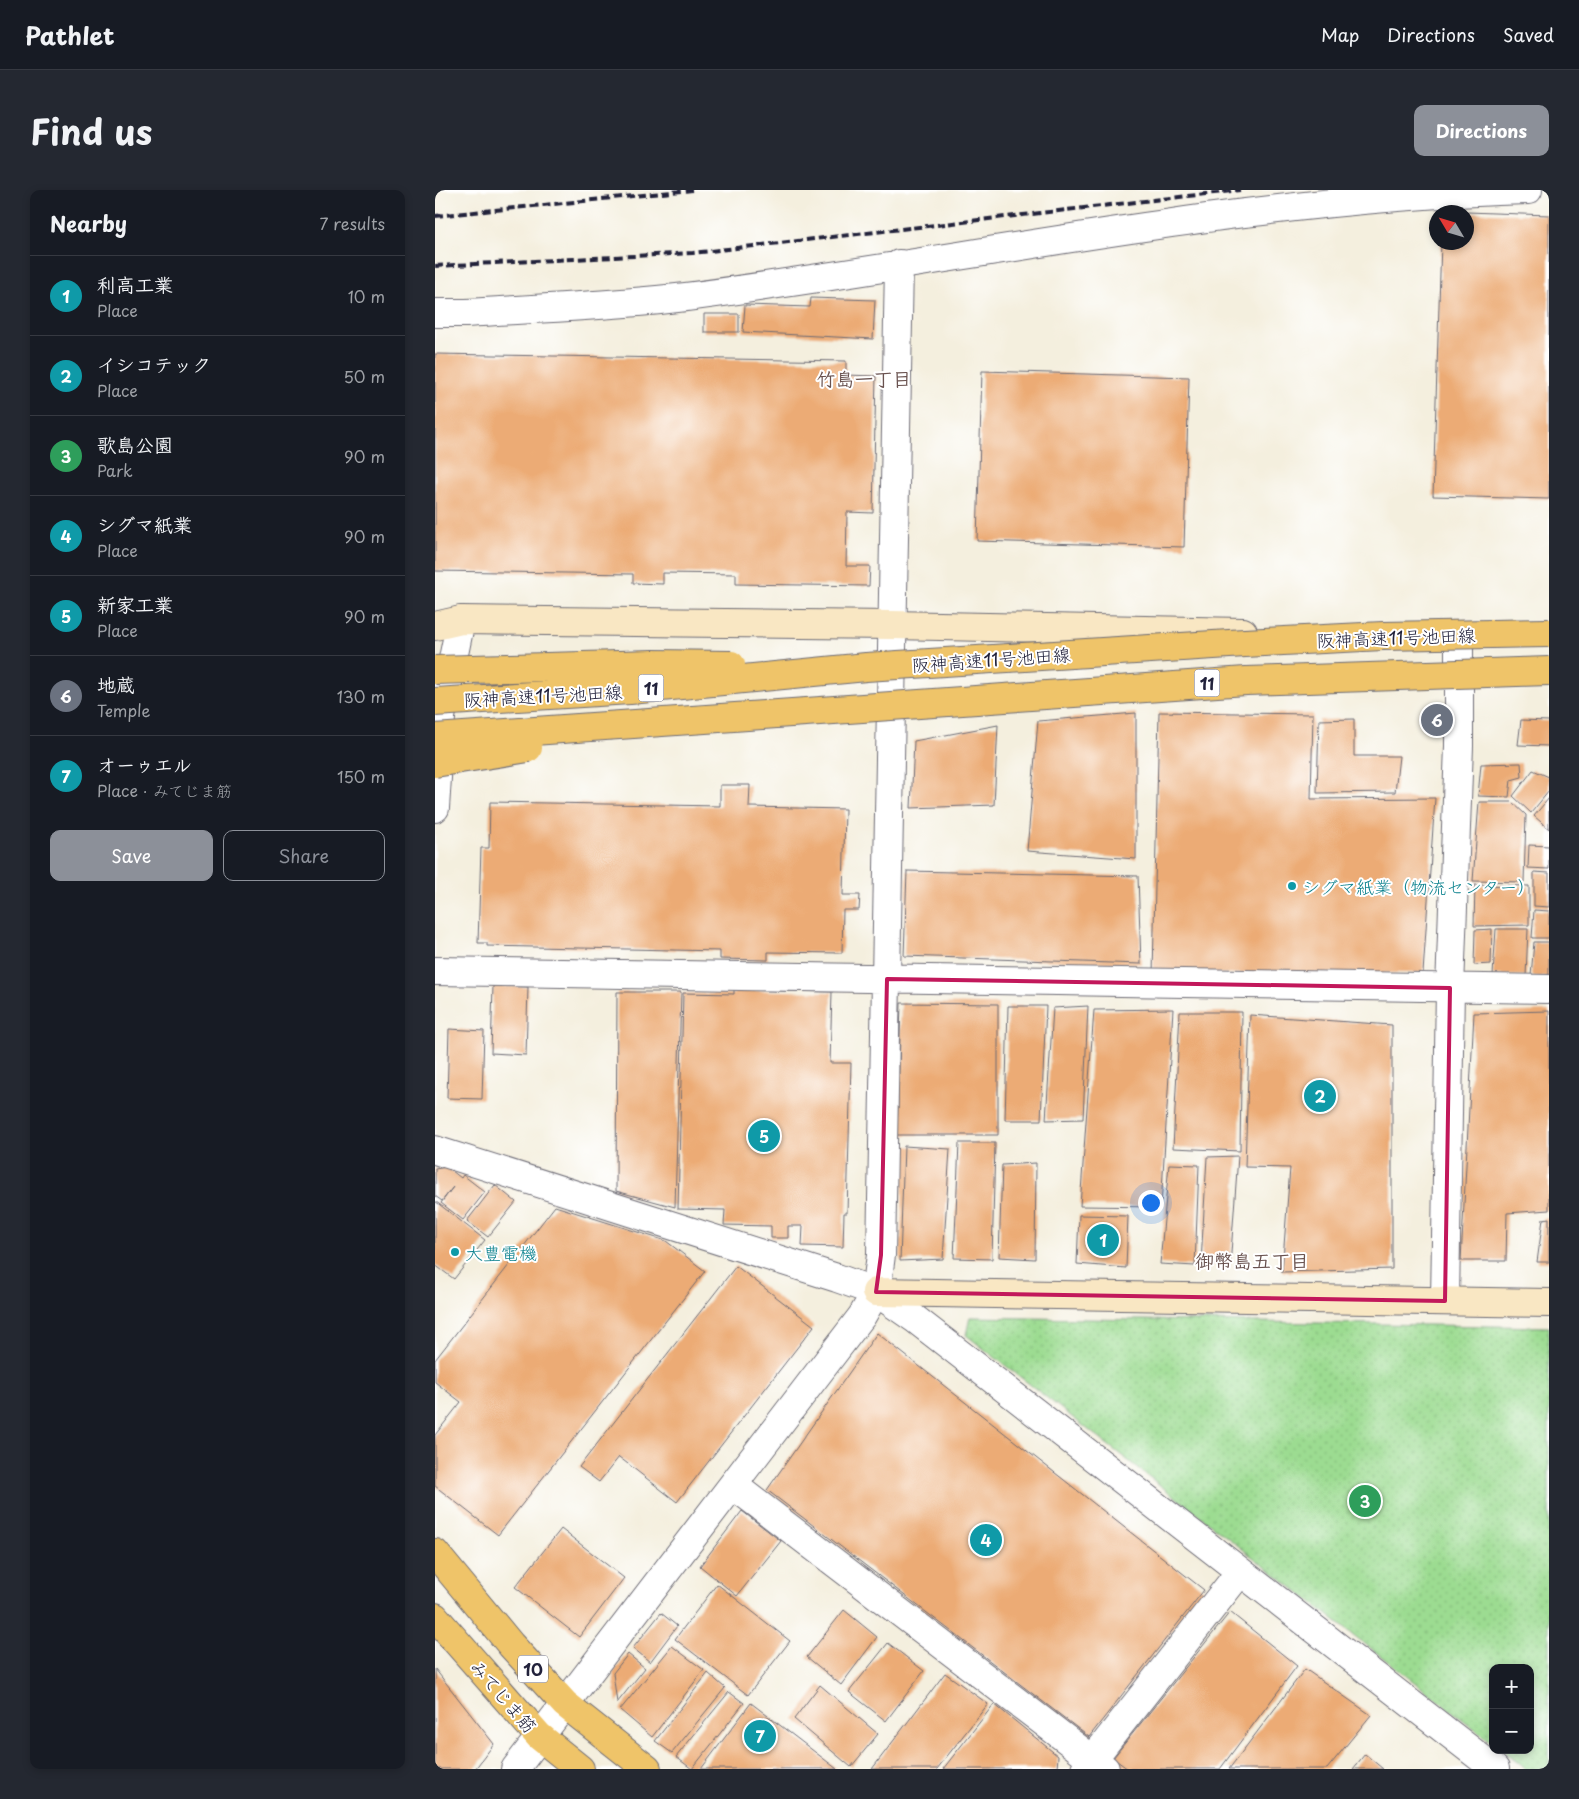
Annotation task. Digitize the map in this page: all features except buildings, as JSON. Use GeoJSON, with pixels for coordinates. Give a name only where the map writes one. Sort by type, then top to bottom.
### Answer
{"type":"FeatureCollection","features":[{"type":"Feature","properties":{"kind":"main road","name":"阪神高速11号池田線"},"geometry":{"type":"LineString","coordinates":[[435,702],[630,690],[865,667],[1245,642],[1383,636],[1549,633]]}},
{"type":"Feature","properties":{"kind":"main road"},"geometry":{"type":"LineString","coordinates":[[435,670],[654,664],[865,667]]}},
{"type":"Feature","properties":{"kind":"main road","name":"阪神高速11号池田線"},"geometry":{"type":"LineString","coordinates":[[435,738],[1246,680],[1549,670]]}},
{"type":"Feature","properties":{"kind":"main road","name":"11"},"geometry":{"type":"LineString","coordinates":[[435,763],[705,719]]}},
{"type":"Feature","properties":{"kind":"main road","name":"10"},"geometry":{"type":"LineString","coordinates":[[435,1553],[511,1645],[565,1704],[647,1769]]}},
{"type":"Feature","properties":{"kind":"main road","name":"みてじま筋"},"geometry":{"type":"LineString","coordinates":[[435,1617],[539,1736],[580,1769]]}},
{"type":"Feature","properties":{"kind":"street"},"geometry":{"type":"LineString","coordinates":[[435,313],[466,313],[684,297],[1290,208],[1480,191],[1528,190]]}},
{"type":"Feature","properties":{"kind":"street"},"geometry":{"type":"LineString","coordinates":[[515,1769],[862,1316],[876,1292],[881,1254],[899,264]]}},
{"type":"Feature","properties":{"kind":"street"},"geometry":{"type":"LineString","coordinates":[[435,632],[448,621]]}},
{"type":"Feature","properties":{"kind":"street"},"geometry":{"type":"LineString","coordinates":[[435,808],[448,621]]}},
{"type":"Feature","properties":{"kind":"street"},"geometry":{"type":"LineString","coordinates":[[435,626],[448,621],[892,625],[1549,639]]}},
{"type":"Feature","properties":{"kind":"street"},"geometry":{"type":"LineString","coordinates":[[1445,1301],[1450,988],[1459,746],[1459,637]]}},
{"type":"Feature","properties":{"kind":"street"},"geometry":{"type":"LineString","coordinates":[[435,971],[1549,989]]}},
{"type":"Feature","properties":{"kind":"street"},"geometry":{"type":"LineString","coordinates":[[435,1150],[876,1292],[915,1319],[1495,1769]]}},
{"type":"Feature","properties":{"kind":"street"},"geometry":{"type":"LineString","coordinates":[[876,1292],[1549,1303]]}},
{"type":"Feature","properties":{"kind":"street"},"geometry":{"type":"LineString","coordinates":[[733,1485],[1094,1766],[1240,1572]]}},
{"type":"Feature","properties":{"kind":"highlighted area"},"geometry":{"type":"Polygon","coordinates":[[[887,979],[1450,988],[1445,1301],[876,1292],[881,1255],[887,979]]]}},
{"type":"Feature","properties":{"kind":"green space"},"geometry":{"type":"Polygon","coordinates":[[[970,1317],[1549,1327],[1549,1769],[1526,1769],[1507,1754],[1534,1754],[1534,1664],[1489,1664],[1489,1740],[966,1335],[970,1317]]]}},
{"type":"Feature","properties":{"kind":"railway"},"geometry":{"type":"LineString","coordinates":[[435,216],[692,190]]}},
{"type":"Feature","properties":{"kind":"railway"},"geometry":{"type":"LineString","coordinates":[[435,266],[693,253],[1240,190]]}},
{"type":"Feature","properties":{"kind":"place","name":"地蔵"},"geometry":{"type":"Point","coordinates":[1437,720]}},
{"type":"Feature","properties":{"kind":"place","name":"シグマ紙業（物流センター）"},"geometry":{"type":"Point","coordinates":[1292,886]}},
{"type":"Feature","properties":{"kind":"place","name":"イシコテック"},"geometry":{"type":"Point","coordinates":[1320,1096]}},
{"type":"Feature","properties":{"kind":"place","name":"新家工業"},"geometry":{"type":"Point","coordinates":[764,1136]}},
{"type":"Feature","properties":{"kind":"place","name":"利高工業"},"geometry":{"type":"Point","coordinates":[1103,1240]}},
{"type":"Feature","properties":{"kind":"place","name":"大豊電機"},"geometry":{"type":"Point","coordinates":[455,1252]}},
{"type":"Feature","properties":{"kind":"place","name":"歌島公園"},"geometry":{"type":"Point","coordinates":[1365,1501]}},
{"type":"Feature","properties":{"kind":"place","name":"シグマ紙業"},"geometry":{"type":"Point","coordinates":[986,1540]}},
{"type":"Feature","properties":{"kind":"place","name":"オーゥエル"},"geometry":{"type":"Point","coordinates":[760,1736]}},
{"type":"Feature","properties":{"kind":"district","name":"竹島一丁目"},"geometry":{"type":"Point","coordinates":[864,378]}},
{"type":"Feature","properties":{"kind":"district","name":"御幣島五丁目"},"geometry":{"type":"Point","coordinates":[1252,1260]}}]}
